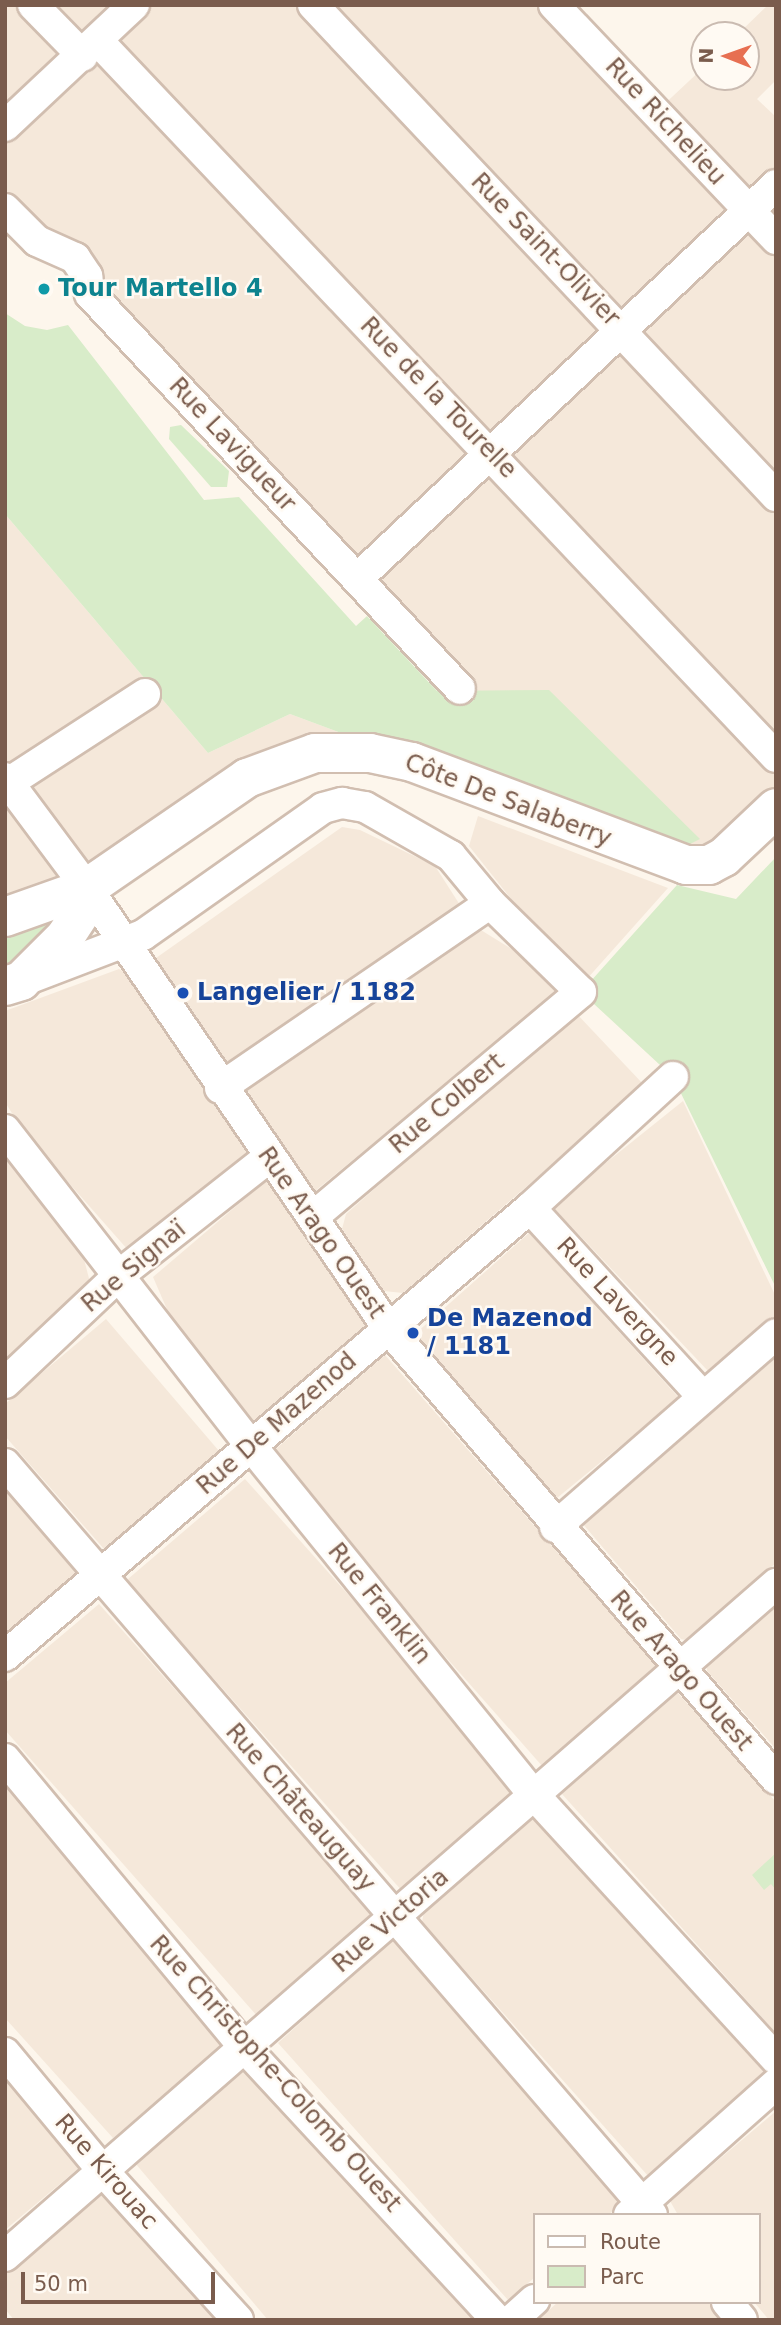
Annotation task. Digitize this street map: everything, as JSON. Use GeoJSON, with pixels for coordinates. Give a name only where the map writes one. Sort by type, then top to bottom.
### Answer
{"type":"FeatureCollection","features":[{"type":"Feature","properties":{"kind":"street","name":"Rue de la Tourelle"},"geometry":{"type":"LineString","coordinates":[[33,5],[91,49],[492,455],[776,757]]}},
{"type":"Feature","properties":{"kind":"street"},"geometry":{"type":"LineString","coordinates":[[5,126],[91,49],[134,5]]}},
{"type":"Feature","properties":{"kind":"street","name":"Rue Saint-Olivier"},"geometry":{"type":"LineString","coordinates":[[313,5],[776,496]]}},
{"type":"Feature","properties":{"kind":"street","name":"Rue Richelieu"},"geometry":{"type":"LineString","coordinates":[[554,5],[776,239]]}},
{"type":"Feature","properties":{"kind":"street"},"geometry":{"type":"LineString","coordinates":[[357,579],[492,455],[620,328],[776,185]]}},
{"type":"Feature","properties":{"kind":"street","name":"Rue Lavigueur"},"geometry":{"type":"LineString","coordinates":[[5,209],[37,241],[75,258],[87,276],[90,293],[460,689]]}},
{"type":"Feature","properties":{"kind":"street"},"geometry":{"type":"LineString","coordinates":[[7,782],[145,694]]}},
{"type":"Feature","properties":{"kind":"street","name":"Côte De Salaberry"},"geometry":{"type":"LineString","coordinates":[[5,917],[87,888],[247,778],[315,752],[370,753],[412,762],[686,865],[709,865],[724,858],[776,808]]}},
{"type":"Feature","properties":{"kind":"street","name":"Rue Arago Ouest"},"geometry":{"type":"LineString","coordinates":[[7,782],[87,888],[123,946],[220,1088],[313,1217],[388,1328],[555,1527],[776,1779]]}},
{"type":"Feature","properties":{"kind":"street"},"geometry":{"type":"LineString","coordinates":[[13,984],[123,946],[286,830],[323,808],[342,803],[365,807],[451,856],[490,903],[220,1088]]}},
{"type":"Feature","properties":{"kind":"street"},"geometry":{"type":"LineString","coordinates":[[13,984],[65,937],[81,912],[87,888]]}},
{"type":"Feature","properties":{"kind":"street","name":"Rue Colbert"},"geometry":{"type":"LineString","coordinates":[[313,1217],[581,992],[490,903]]}},
{"type":"Feature","properties":{"kind":"street","name":"Rue De Mazenod"},"geometry":{"type":"LineString","coordinates":[[5,1656],[530,1208],[673,1077]]}},
{"type":"Feature","properties":{"kind":"street","name":"Rue Franklin"},"geometry":{"type":"LineString","coordinates":[[5,1130],[252,1447],[535,1796],[776,2059]]}},
{"type":"Feature","properties":{"kind":"street","name":"Rue Signaï"},"geometry":{"type":"LineString","coordinates":[[5,1383],[118,1276],[268,1158]]}},
{"type":"Feature","properties":{"kind":"street","name":"Rue Lavergne"},"geometry":{"type":"LineString","coordinates":[[530,1208],[703,1397]]}},
{"type":"Feature","properties":{"kind":"street"},"geometry":{"type":"LineString","coordinates":[[555,1527],[776,1334]]}},
{"type":"Feature","properties":{"kind":"street","name":"Rue Châteauguay"},"geometry":{"type":"LineString","coordinates":[[5,1464],[641,2211]]}},
{"type":"Feature","properties":{"kind":"street","name":"Rue Victoria"},"geometry":{"type":"LineString","coordinates":[[5,2256],[775,1587]]}},
{"type":"Feature","properties":{"kind":"street","name":"Rue Christophe-Colomb Ouest"},"geometry":{"type":"LineString","coordinates":[[5,1759],[245,2048],[498,2320]]}},
{"type":"Feature","properties":{"kind":"street","name":"Rue Kirouac"},"geometry":{"type":"LineString","coordinates":[[5,2053],[103,2171],[238,2320]]}},
{"type":"Feature","properties":{"kind":"street"},"geometry":{"type":"LineString","coordinates":[[641,2211],[776,2084]]}},
{"type":"Feature","properties":{"kind":"street"},"geometry":{"type":"LineString","coordinates":[[512,2320],[532,2302]]}},
{"type":"Feature","properties":{"kind":"street"},"geometry":{"type":"LineString","coordinates":[[729,2304],[742,2320]]}},
{"type":"Feature","properties":{"kind":"shaded area"},"geometry":{"type":"Polygon","coordinates":[[[5,5],[554,5],[657,111],[690,80],[690,91],[760,91],[760,21],[751,21],[768,5],[776,5],[776,80],[757,99],[776,117],[776,185],[749,211],[776,239],[776,808],[709,865],[452,682],[5,209],[5,5]]]}},
{"type":"Feature","properties":{"kind":"shaded area"},"geometry":{"type":"Polygon","coordinates":[[[5,514],[208,753],[290,714],[454,775],[330,751],[5,917],[5,514]]]}},
{"type":"Feature","properties":{"kind":"shaded area"},"geometry":{"type":"Polygon","coordinates":[[[478,816],[668,888],[586,980],[516,905],[469,846],[478,816]]]}},
{"type":"Feature","properties":{"kind":"shaded area"},"geometry":{"type":"Polygon","coordinates":[[[342,827],[360,830],[435,866],[460,905],[230,1066],[225,1065],[155,964],[156,958],[342,827]]]}},
{"type":"Feature","properties":{"kind":"shaded area"},"geometry":{"type":"Polygon","coordinates":[[[476,927],[526,958],[556,990],[555,994],[315,1191],[246,1089],[476,927]]]}},
{"type":"Feature","properties":{"kind":"shaded area"},"geometry":{"type":"Polygon","coordinates":[[[119,969],[127,974],[249,1153],[128,1250],[23,1131],[5,1102],[5,1011],[119,969]]]}},
{"type":"Feature","properties":{"kind":"shaded area"},"geometry":{"type":"Polygon","coordinates":[[[575,1012],[644,1085],[403,1293],[384,1291],[342,1229],[346,1214],[575,1012]]]}},
{"type":"Feature","properties":{"kind":"shaded area"},"geometry":{"type":"Polygon","coordinates":[[[683,1101],[776,1297],[776,1315],[709,1372],[552,1206],[683,1101]]]}},
{"type":"Feature","properties":{"kind":"shaded area"},"geometry":{"type":"Polygon","coordinates":[[[5,1157],[81,1248],[91,1286],[5,1361],[5,1157]]]}},
{"type":"Feature","properties":{"kind":"shaded area"},"geometry":{"type":"Polygon","coordinates":[[[268,1179],[366,1325],[248,1427],[185,1351],[153,1277],[268,1179]]]}},
{"type":"Feature","properties":{"kind":"shaded area"},"geometry":{"type":"Polygon","coordinates":[[[529,1233],[679,1398],[557,1498],[415,1334],[529,1233]]]}},
{"type":"Feature","properties":{"kind":"shaded area"},"geometry":{"type":"Polygon","coordinates":[[[106,1319],[219,1451],[104,1549],[5,1436],[5,1404],[106,1319]]]}},
{"type":"Feature","properties":{"kind":"shaded area"},"geometry":{"type":"Polygon","coordinates":[[[776,1354],[776,1563],[686,1640],[681,1639],[582,1523],[776,1354]]]}},
{"type":"Feature","properties":{"kind":"shaded area"},"geometry":{"type":"Polygon","coordinates":[[[385,1355],[656,1665],[543,1767],[271,1459],[270,1454],[385,1355]]]}},
{"type":"Feature","properties":{"kind":"shaded area"},"geometry":{"type":"Polygon","coordinates":[[[245,1479],[520,1787],[403,1892],[129,1583],[128,1579],[245,1479]]]}},
{"type":"Feature","properties":{"kind":"shaded area"},"geometry":{"type":"Polygon","coordinates":[[[5,1488],[78,1573],[5,1638],[5,1488]]]}},
{"type":"Feature","properties":{"kind":"shaded area"},"geometry":{"type":"Polygon","coordinates":[[[99,1604],[373,1912],[257,2016],[5,1730],[5,1683],[99,1604]]]}},
{"type":"Feature","properties":{"kind":"shaded area"},"geometry":{"type":"Polygon","coordinates":[[[772,1609],[776,1610],[776,1749],[707,1671],[707,1666],[772,1609]]]}},
{"type":"Feature","properties":{"kind":"shaded area"},"geometry":{"type":"Polygon","coordinates":[[[677,1692],[776,1802],[776,2033],[562,1794],[677,1692]]]}},
{"type":"Feature","properties":{"kind":"shaded area"},"geometry":{"type":"Polygon","coordinates":[[[5,1781],[230,2039],[113,2138],[5,2018],[5,1781]]]}},
{"type":"Feature","properties":{"kind":"shaded area"},"geometry":{"type":"Polygon","coordinates":[[[534,1816],[539,1816],[764,2072],[649,2177],[422,1922],[424,1911],[534,1816]]]}},
{"type":"Feature","properties":{"kind":"shaded area"},"geometry":{"type":"Polygon","coordinates":[[[394,1938],[622,2203],[610,2213],[532,2213],[532,2280],[508,2300],[278,2043],[394,1938]]]}},
{"type":"Feature","properties":{"kind":"shaded area"},"geometry":{"type":"Polygon","coordinates":[[[252,2063],[474,2320],[268,2320],[135,2163],[252,2063]]]}},
{"type":"Feature","properties":{"kind":"shaded area"},"geometry":{"type":"Polygon","coordinates":[[[5,2067],[86,2162],[5,2230],[5,2067]]]}},
{"type":"Feature","properties":{"kind":"shaded area"},"geometry":{"type":"Polygon","coordinates":[[[776,2111],[776,2320],[769,2320],[756,2304],[760,2304],[760,2213],[677,2213],[670,2201],[776,2111]]]}},
{"type":"Feature","properties":{"kind":"shaded area"},"geometry":{"type":"Polygon","coordinates":[[[105,2188],[224,2320],[14,2320],[5,2309],[5,2272],[105,2188]]]}},
{"type":"Feature","properties":{"kind":"shaded area"},"geometry":{"type":"Polygon","coordinates":[[[556,2304],[713,2304],[726,2320],[538,2320],[556,2304]]]}},
{"type":"Feature","properties":{"kind":"green space"},"geometry":{"type":"Polygon","coordinates":[[[5,313],[25,326],[47,330],[68,325],[204,500],[239,497],[356,626],[367,616],[437,691],[549,690],[700,839],[684,847],[454,775],[290,714],[208,753],[5,514],[5,313]]]}},
{"type":"Feature","properties":{"kind":"green space"},"geometry":{"type":"Polygon","coordinates":[[[181,425],[229,471],[227,487],[211,487],[169,439],[170,427],[181,425]]]}},
{"type":"Feature","properties":{"kind":"green space"},"geometry":{"type":"Polygon","coordinates":[[[776,857],[776,1288],[673,1077],[581,992],[677,885],[736,899],[776,857]]]}},
{"type":"Feature","properties":{"kind":"green space"},"geometry":{"type":"Polygon","coordinates":[[[70,905],[5,970],[5,927],[70,905]]]}},
{"type":"Feature","properties":{"kind":"green space"},"geometry":{"type":"Polygon","coordinates":[[[776,1853],[776,1890],[771,1884],[764,1890],[752,1875],[776,1853]]]}},
{"type":"Feature","properties":{"kind":"place","name":"Tour Martello 4"},"geometry":{"type":"Point","coordinates":[44,289]}},
{"type":"Feature","properties":{"kind":"place","name":"Langelier / 1182"},"geometry":{"type":"Point","coordinates":[183,993]}},
{"type":"Feature","properties":{"kind":"place","name":"De Mazenod / 1181"},"geometry":{"type":"Point","coordinates":[413,1333]}}]}
